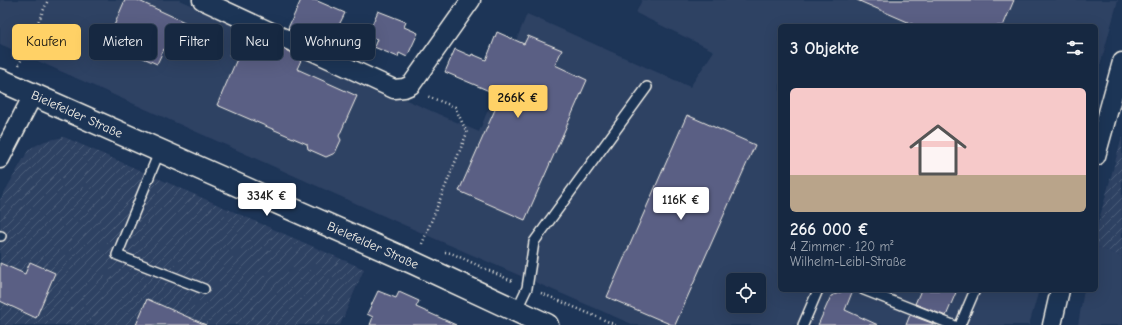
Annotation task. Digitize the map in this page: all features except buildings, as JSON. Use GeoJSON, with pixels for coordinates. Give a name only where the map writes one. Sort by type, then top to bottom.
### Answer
{"type":"FeatureCollection","features":[{"type":"Feature","properties":{"kind":"main road","name":"Bielefelder Straße"},"geometry":{"type":"LineString","coordinates":[[6,82],[414,263],[547,325]]}},
{"type":"Feature","properties":{"kind":"street"},"geometry":{"type":"LineString","coordinates":[[208,1],[394,89],[407,86],[471,0]]}},
{"type":"Feature","properties":{"kind":"street"},"geometry":{"type":"LineString","coordinates":[[1098,149],[1122,62]]}},
{"type":"Feature","properties":{"kind":"street"},"geometry":{"type":"LineString","coordinates":[[0,159],[33,95]]}},
{"type":"Feature","properties":{"kind":"street"},"geometry":{"type":"LineString","coordinates":[[1052,325],[1060,292]]}},
{"type":"Feature","properties":{"kind":"lane"},"geometry":{"type":"LineString","coordinates":[[516,311],[527,288],[534,242],[647,87]]}},
{"type":"Feature","properties":{"kind":"lane"},"geometry":{"type":"LineString","coordinates":[[160,150],[117,255],[204,290]]}},
{"type":"Feature","properties":{"kind":"lane"},"geometry":{"type":"LineString","coordinates":[[803,325],[817,292]]}},
{"type":"Feature","properties":{"kind":"lane"},"geometry":{"type":"LineString","coordinates":[[869,292],[953,325]]}},
{"type":"Feature","properties":{"kind":"lane"},"geometry":{"type":"LineString","coordinates":[[960,325],[973,292]]}},
{"type":"Feature","properties":{"kind":"path"},"geometry":{"type":"LineString","coordinates":[[6,82],[48,0]]}},
{"type":"Feature","properties":{"kind":"path"},"geometry":{"type":"LineString","coordinates":[[407,86],[454,107],[467,133],[420,248]]}},
{"type":"Feature","properties":{"kind":"shaded area"},"geometry":{"type":"Polygon","coordinates":[[[0,0],[179,0],[234,24],[231,24],[231,60],[283,60],[283,46],[291,49],[291,60],[315,60],[479,132],[527,14],[690,87],[714,51],[636,13],[642,0],[1118,0],[1098,73],[1098,24],[778,24],[778,292],[1038,292],[1029,325],[634,325],[431,237],[36,60],[81,60],[81,24],[12,24],[12,49],[0,44],[0,0]]]}},
{"type":"Feature","properties":{"kind":"shaded area"},"geometry":{"type":"Polygon","coordinates":[[[64,137],[364,269],[340,325],[0,325],[0,200],[29,149],[45,141],[64,137]]]}},
{"type":"Feature","properties":{"kind":"shaded area"},"geometry":{"type":"Polygon","coordinates":[[[1122,137],[1122,257],[1098,247],[1098,224],[1122,137]]]}},
{"type":"Feature","properties":{"kind":"shaded area"},"geometry":{"type":"Polygon","coordinates":[[[1098,247],[1122,257],[1122,325],[1078,325],[1084,292],[1098,292],[1098,247]]]}}]}
